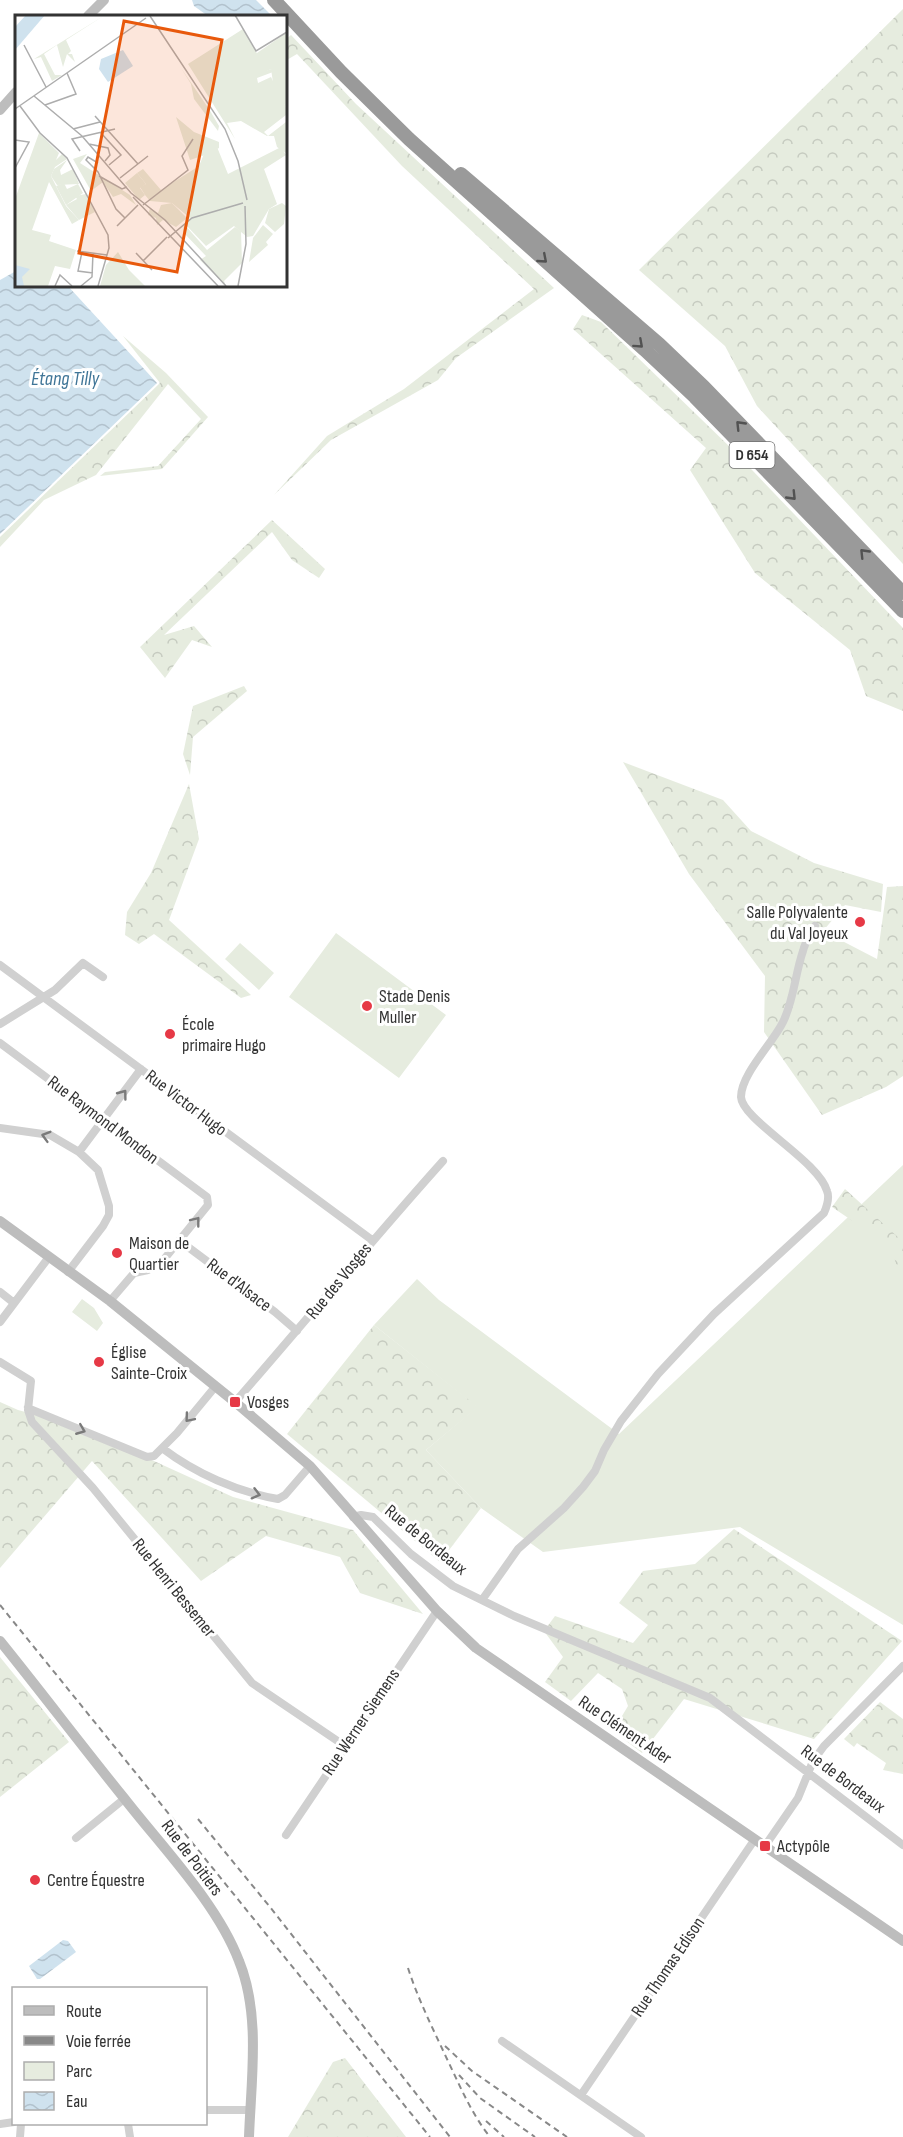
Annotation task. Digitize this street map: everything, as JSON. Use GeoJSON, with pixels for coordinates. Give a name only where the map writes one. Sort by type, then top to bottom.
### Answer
{"type":"FeatureCollection","features":[{"type":"Feature","properties":{"kind":"highway","name":"D 654"},"geometry":{"type":"LineString","coordinates":[[274,0],[340,72],[409,139],[571,283],[599,300],[704,387],[903,593]]}},
{"type":"Feature","properties":{"kind":"highway","name":"D 654"},"geometry":{"type":"LineString","coordinates":[[285,0],[353,73],[442,158],[586,280],[599,300],[903,611]]}},
{"type":"Feature","properties":{"kind":"street"},"geometry":{"type":"LineString","coordinates":[[89,15],[104,0]]}},
{"type":"Feature","properties":{"kind":"street"},"geometry":{"type":"LineString","coordinates":[[0,110],[15,93]]}},
{"type":"Feature","properties":{"kind":"street"},"geometry":{"type":"LineString","coordinates":[[482,1600],[518,1549],[564,1508],[584,1486],[595,1471],[621,1421],[658,1374],[714,1314],[824,1213],[828,1199],[827,1190],[822,1182],[785,1143],[746,1109],[741,1097],[742,1088],[748,1076],[784,1020],[803,949],[815,926]]}},
{"type":"Feature","properties":{"kind":"street"},"geometry":{"type":"LineString","coordinates":[[0,1024],[55,990],[83,963],[103,977]]}},
{"type":"Feature","properties":{"kind":"street","name":"Rue Victor Hugo"},"geometry":{"type":"LineString","coordinates":[[0,965],[372,1240]]}},
{"type":"Feature","properties":{"kind":"street","name":"Rue Raymond Mondon"},"geometry":{"type":"LineString","coordinates":[[0,1043],[207,1197],[208,1205],[180,1241]]}},
{"type":"Feature","properties":{"kind":"street"},"geometry":{"type":"LineString","coordinates":[[79,1152],[141,1069]]}},
{"type":"Feature","properties":{"kind":"street"},"geometry":{"type":"LineString","coordinates":[[0,1128],[50,1135],[79,1152],[98,1170],[109,1206],[109,1215],[104,1226],[68,1272]]}},
{"type":"Feature","properties":{"kind":"street","name":"Rue des Vosges"},"geometry":{"type":"LineString","coordinates":[[235,1402],[372,1240],[443,1161]]}},
{"type":"Feature","properties":{"kind":"street"},"geometry":{"type":"LineString","coordinates":[[0,1221],[110,1301],[235,1402],[310,1466],[353,1517]]}},
{"type":"Feature","properties":{"kind":"street"},"geometry":{"type":"LineString","coordinates":[[110,1301],[134,1273],[148,1270],[161,1263],[180,1241]]}},
{"type":"Feature","properties":{"kind":"street","name":"Rue d'Alsace"},"geometry":{"type":"LineString","coordinates":[[180,1241],[297,1331]]}},
{"type":"Feature","properties":{"kind":"street"},"geometry":{"type":"LineString","coordinates":[[0,1322],[48,1257]]}},
{"type":"Feature","properties":{"kind":"street"},"geometry":{"type":"LineString","coordinates":[[0,1292],[14,1303]]}},
{"type":"Feature","properties":{"kind":"street"},"geometry":{"type":"LineString","coordinates":[[0,1362],[31,1380],[28,1407],[30,1409],[147,1457],[154,1456],[177,1434],[216,1387]]}},
{"type":"Feature","properties":{"kind":"street","name":"Rue Henri Bessemer"},"geometry":{"type":"LineString","coordinates":[[28,1407],[32,1422],[93,1488],[252,1683],[345,1746]]}},
{"type":"Feature","properties":{"kind":"street"},"geometry":{"type":"LineString","coordinates":[[162,1448],[203,1473],[238,1489],[278,1499],[285,1495],[310,1466]]}},
{"type":"Feature","properties":{"kind":"street","name":"Rue de Bordeaux"},"geometry":{"type":"LineString","coordinates":[[353,1517],[362,1515],[373,1517],[432,1572],[453,1586],[514,1616],[710,1698],[903,1845]]}},
{"type":"Feature","properties":{"kind":"street","name":"Rue Clément Ader"},"geometry":{"type":"LineString","coordinates":[[353,1517],[437,1611],[476,1648],[903,1941]]}},
{"type":"Feature","properties":{"kind":"street","name":"Rue Werner Siemens"},"geometry":{"type":"LineString","coordinates":[[286,1835],[437,1611]]}},
{"type":"Feature","properties":{"kind":"street","name":"Rue de Poitiers"},"geometry":{"type":"LineString","coordinates":[[0,1641],[171,1856],[223,1927],[240,1962],[250,2003],[253,2042],[249,2137]]}},
{"type":"Feature","properties":{"kind":"street"},"geometry":{"type":"LineString","coordinates":[[765,1846],[798,1798],[808,1773],[824,1746],[903,1666]]}},
{"type":"Feature","properties":{"kind":"street"},"geometry":{"type":"LineString","coordinates":[[76,1838],[124,1799]]}},
{"type":"Feature","properties":{"kind":"street","name":"Rue Thomas Edison"},"geometry":{"type":"LineString","coordinates":[[581,2095],[755,1839]]}},
{"type":"Feature","properties":{"kind":"street"},"geometry":{"type":"LineString","coordinates":[[502,2041],[641,2137]]}},
{"type":"Feature","properties":{"kind":"street"},"geometry":{"type":"LineString","coordinates":[[207,2110],[250,2110]]}},
{"type":"Feature","properties":{"kind":"green space"},"geometry":{"type":"Polygon","coordinates":[[[903,9],[903,564],[757,406],[725,346],[639,270],[903,9]]]}},
{"type":"Feature","properties":{"kind":"green space"},"geometry":{"type":"Polygon","coordinates":[[[291,35],[356,104],[554,288],[456,358],[438,380],[331,440],[274,495],[327,436],[404,389],[534,289],[402,166],[297,54],[286,60],[286,39],[291,35]]]}},
{"type":"Feature","properties":{"kind":"green space"},"geometry":{"type":"Polygon","coordinates":[[[582,315],[601,322],[731,448],[903,628],[903,711],[866,696],[850,650],[755,573],[690,470],[706,448],[573,329],[582,315]]]}},
{"type":"Feature","properties":{"kind":"green space"},"geometry":{"type":"Polygon","coordinates":[[[123,336],[166,373],[208,417],[162,469],[100,476],[105,472],[158,466],[201,419],[168,384],[96,475],[44,500],[0,547],[0,537],[160,383],[123,336]]]}},
{"type":"Feature","properties":{"kind":"green space"},"geometry":{"type":"Polygon","coordinates":[[[272,520],[325,569],[319,578],[292,560],[272,532],[164,635],[194,626],[212,647],[192,640],[165,678],[140,647],[272,520]]]}},
{"type":"Feature","properties":{"kind":"green space"},"geometry":{"type":"Polygon","coordinates":[[[244,686],[247,691],[193,737],[190,775],[183,754],[193,706],[244,686]]]}},
{"type":"Feature","properties":{"kind":"green space"},"geometry":{"type":"Polygon","coordinates":[[[623,762],[723,800],[751,831],[814,863],[883,884],[881,912],[845,905],[823,931],[877,959],[887,887],[903,886],[903,1076],[886,1087],[822,1115],[764,1032],[765,976],[689,874],[623,762]]]}},
{"type":"Feature","properties":{"kind":"green space"},"geometry":{"type":"Polygon","coordinates":[[[189,784],[199,839],[169,920],[251,995],[241,998],[154,934],[139,944],[125,935],[127,912],[151,873],[189,784]]]}},
{"type":"Feature","properties":{"kind":"green space","name":"Stade Denis Muller"},"geometry":{"type":"Polygon","coordinates":[[[336,933],[446,1015],[399,1078],[289,997],[336,933]]]}},
{"type":"Feature","properties":{"kind":"green space"},"geometry":{"type":"Polygon","coordinates":[[[240,943],[274,973],[259,990],[225,959],[240,943]]]}},
{"type":"Feature","properties":{"kind":"green space"},"geometry":{"type":"Polygon","coordinates":[[[903,1165],[903,1625],[740,1527],[543,1552],[481,1508],[426,1450],[477,1407],[374,1325],[417,1279],[439,1300],[619,1434],[903,1165]]]}},
{"type":"Feature","properties":{"kind":"green space"},"geometry":{"type":"Polygon","coordinates":[[[845,1189],[900,1239],[903,1237],[903,1269],[896,1264],[891,1247],[832,1207],[845,1189]]]}},
{"type":"Feature","properties":{"kind":"green space"},"geometry":{"type":"Polygon","coordinates":[[[82,1299],[94,1308],[103,1323],[97,1331],[72,1312],[82,1299]]]}},
{"type":"Feature","properties":{"kind":"green space"},"geometry":{"type":"Polygon","coordinates":[[[374,1325],[478,1407],[426,1450],[481,1508],[440,1562],[287,1434],[374,1325]]]}},
{"type":"Feature","properties":{"kind":"green space"},"geometry":{"type":"Polygon","coordinates":[[[0,1402],[121,1446],[233,1497],[353,1530],[423,1614],[360,1593],[340,1557],[266,1536],[201,1581],[92,1461],[0,1568],[0,1402]]]}},
{"type":"Feature","properties":{"kind":"green space"},"geometry":{"type":"Polygon","coordinates":[[[734,1529],[902,1641],[814,1739],[684,1699],[642,1753],[613,1731],[628,1706],[622,1689],[598,1673],[571,1701],[545,1682],[563,1657],[544,1631],[555,1616],[633,1643],[648,1625],[619,1603],[643,1571],[695,1564],[734,1529]]]}},
{"type":"Feature","properties":{"kind":"green space"},"geometry":{"type":"Polygon","coordinates":[[[0,1657],[69,1742],[0,1797],[0,1657]]]}},
{"type":"Feature","properties":{"kind":"green space"},"geometry":{"type":"Polygon","coordinates":[[[880,1702],[903,1719],[903,1774],[883,1770],[886,1763],[857,1743],[854,1747],[844,1739],[880,1702]]]}},
{"type":"Feature","properties":{"kind":"green space"},"geometry":{"type":"Polygon","coordinates":[[[345,2058],[406,2137],[288,2137],[333,2062],[345,2058]]]}},
{"type":"Feature","properties":{"kind":"water"},"geometry":{"type":"Polygon","coordinates":[[[192,0],[256,0],[271,15],[207,15],[194,6],[192,0]]]}},
{"type":"Feature","properties":{"kind":"water","name":"Étang Tilly"},"geometry":{"type":"Polygon","coordinates":[[[15,272],[15,286],[68,286],[157,383],[0,534],[0,280],[15,272]]]}},
{"type":"Feature","properties":{"kind":"water"},"geometry":{"type":"Polygon","coordinates":[[[63,1940],[68,1941],[76,1952],[37,1979],[29,1966],[63,1940]]]}},
{"type":"Feature","properties":{"kind":"railway"},"geometry":{"type":"LineString","coordinates":[[0,1605],[430,2137]]}},
{"type":"Feature","properties":{"kind":"railway"},"geometry":{"type":"LineString","coordinates":[[198,1819],[450,2137]]}},
{"type":"Feature","properties":{"kind":"railway"},"geometry":{"type":"LineString","coordinates":[[408,1968],[426,2014],[461,2089],[490,2137]]}},
{"type":"Feature","properties":{"kind":"railway"},"geometry":{"type":"LineString","coordinates":[[445,2046],[472,2071],[567,2137]]}},
{"type":"Feature","properties":{"kind":"railway"},"geometry":{"type":"LineString","coordinates":[[459,2075],[480,2098],[535,2137]]}},
{"type":"Feature","properties":{"kind":"railway"},"geometry":{"type":"LineString","coordinates":[[486,2121],[504,2137]]}},
{"type":"Feature","properties":{"kind":"place","name":"Salle Polyvalente du Val Joyeux"},"geometry":{"type":"Point","coordinates":[860,922]}},
{"type":"Feature","properties":{"kind":"place","name":"Stade Denis Muller"},"geometry":{"type":"Point","coordinates":[367,1006]}},
{"type":"Feature","properties":{"kind":"place","name":"École primaire Hugo"},"geometry":{"type":"Point","coordinates":[170,1034]}},
{"type":"Feature","properties":{"kind":"place","name":"Maison de Quartier"},"geometry":{"type":"Point","coordinates":[117,1253]}},
{"type":"Feature","properties":{"kind":"place","name":"Église Sainte-Croix"},"geometry":{"type":"Point","coordinates":[99,1362]}},
{"type":"Feature","properties":{"kind":"place","name":"Vosges"},"geometry":{"type":"Point","coordinates":[235,1402]}},
{"type":"Feature","properties":{"kind":"place","name":"Actypôle"},"geometry":{"type":"Point","coordinates":[765,1846]}},
{"type":"Feature","properties":{"kind":"place","name":"Centre Équestre"},"geometry":{"type":"Point","coordinates":[35,1880]}}]}
